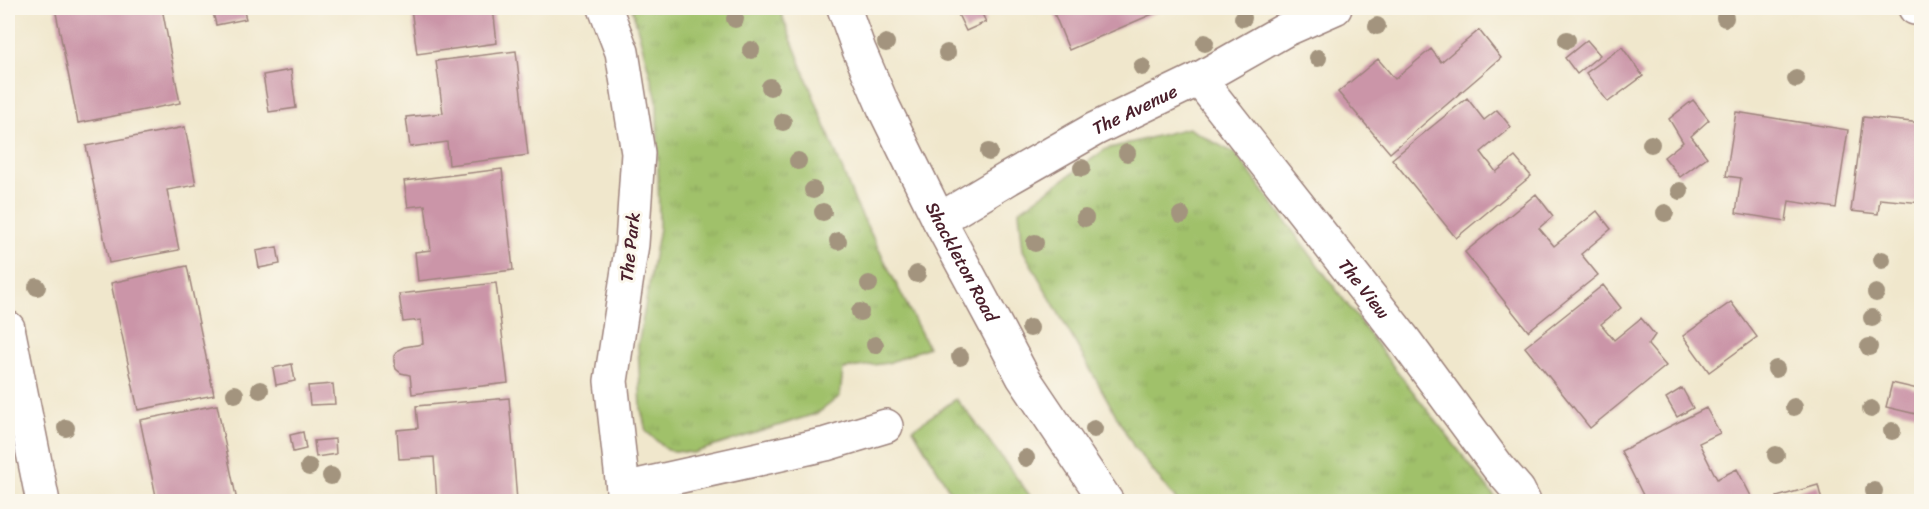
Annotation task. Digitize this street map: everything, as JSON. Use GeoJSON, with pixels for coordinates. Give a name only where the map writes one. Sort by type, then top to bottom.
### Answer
{"type":"FeatureCollection","features":[{"type":"Feature","properties":{"kind":"street","name":"The Park"},"geometry":{"type":"LineString","coordinates":[[605,8],[622,52],[638,153],[632,244],[610,381],[625,495],[826,444],[886,426]]}},
{"type":"Feature","properties":{"kind":"street","name":"Shackleton Road"},"geometry":{"type":"LineString","coordinates":[[844,8],[884,108],[939,220],[1023,376],[1107,501]]}},
{"type":"Feature","properties":{"kind":"street","name":"The Avenue"},"geometry":{"type":"LineString","coordinates":[[939,220],[1095,129],[1199,79],[1285,30],[1335,8]]}},
{"type":"Feature","properties":{"kind":"street"},"geometry":{"type":"LineString","coordinates":[[1915,8],[1922,8]]}},
{"type":"Feature","properties":{"kind":"street","name":"The View"},"geometry":{"type":"LineString","coordinates":[[1199,79],[1405,341],[1524,501]]}},
{"type":"Feature","properties":{"kind":"street"},"geometry":{"type":"LineString","coordinates":[[8,328],[43,501]]}},
{"type":"Feature","properties":{"kind":"green space"},"geometry":{"type":"Polygon","coordinates":[[[632,8],[779,8],[855,202],[928,347],[888,363],[843,369],[840,396],[818,413],[693,453],[667,450],[646,431],[641,409],[638,346],[659,228],[657,100],[632,8]]]}},
{"type":"Feature","properties":{"kind":"green space"},"geometry":{"type":"Polygon","coordinates":[[[1188,128],[1236,154],[1383,353],[1498,501],[1177,501],[1134,447],[1023,250],[1019,211],[1106,149],[1188,128]]]}},
{"type":"Feature","properties":{"kind":"green space"},"geometry":{"type":"Polygon","coordinates":[[[956,399],[1034,501],[956,501],[913,429],[956,399]]]}},
{"type":"Feature","properties":{"kind":"building"},"geometry":{"type":"Polygon","coordinates":[[[55,8],[162,8],[180,103],[78,123],[55,8]]]}},
{"type":"Feature","properties":{"kind":"building"},"geometry":{"type":"Polygon","coordinates":[[[212,8],[243,8],[246,19],[216,25],[212,8]]]}},
{"type":"Feature","properties":{"kind":"building"},"geometry":{"type":"Polygon","coordinates":[[[411,8],[493,8],[497,43],[417,54],[411,8]]]}},
{"type":"Feature","properties":{"kind":"building"},"geometry":{"type":"Polygon","coordinates":[[[955,8],[979,8],[986,22],[966,31],[955,8]]]}},
{"type":"Feature","properties":{"kind":"building"},"geometry":{"type":"Polygon","coordinates":[[[1052,8],[1160,8],[1162,10],[1069,50],[1052,8]]]}},
{"type":"Feature","properties":{"kind":"building"},"geometry":{"type":"Polygon","coordinates":[[[1479,30],[1501,58],[1390,153],[1338,92],[1378,59],[1395,79],[1431,49],[1441,62],[1479,30]]]}},
{"type":"Feature","properties":{"kind":"building"},"geometry":{"type":"Polygon","coordinates":[[[1587,40],[1600,55],[1577,74],[1565,58],[1587,40]]]}},
{"type":"Feature","properties":{"kind":"building"},"geometry":{"type":"Polygon","coordinates":[[[1622,47],[1643,76],[1608,102],[1586,73],[1622,47]]]}},
{"type":"Feature","properties":{"kind":"building"},"geometry":{"type":"Polygon","coordinates":[[[516,51],[528,155],[449,165],[447,142],[410,147],[406,117],[443,113],[436,61],[516,51]]]}},
{"type":"Feature","properties":{"kind":"building"},"geometry":{"type":"Polygon","coordinates":[[[291,70],[296,108],[269,112],[263,75],[291,70]]]}},
{"type":"Feature","properties":{"kind":"building"},"geometry":{"type":"Polygon","coordinates":[[[1467,98],[1484,120],[1497,110],[1511,127],[1481,152],[1496,172],[1515,157],[1531,176],[1456,238],[1392,159],[1467,98]]]}},
{"type":"Feature","properties":{"kind":"building"},"geometry":{"type":"Polygon","coordinates":[[[1693,100],[1709,120],[1691,136],[1707,157],[1680,177],[1664,157],[1683,142],[1669,119],[1693,100]]]}},
{"type":"Feature","properties":{"kind":"building"},"geometry":{"type":"Polygon","coordinates":[[[1736,112],[1848,130],[1836,208],[1789,201],[1786,221],[1736,213],[1741,178],[1726,176],[1736,112]]]}},
{"type":"Feature","properties":{"kind":"building"},"geometry":{"type":"Polygon","coordinates":[[[1863,117],[1922,123],[1922,203],[1880,199],[1878,214],[1851,211],[1863,117]]]}},
{"type":"Feature","properties":{"kind":"building"},"geometry":{"type":"Polygon","coordinates":[[[185,127],[196,185],[167,190],[179,250],[109,263],[86,146],[185,127]]]}},
{"type":"Feature","properties":{"kind":"building"},"geometry":{"type":"Polygon","coordinates":[[[502,169],[513,270],[418,281],[415,252],[431,250],[425,205],[408,207],[404,181],[502,169]]]}},
{"type":"Feature","properties":{"kind":"building"},"geometry":{"type":"Polygon","coordinates":[[[1536,194],[1553,216],[1539,228],[1554,246],[1597,211],[1611,229],[1581,254],[1598,275],[1528,331],[1465,252],[1536,194]]]}},
{"type":"Feature","properties":{"kind":"building"},"geometry":{"type":"Polygon","coordinates":[[[277,247],[280,264],[259,268],[256,251],[277,247]]]}},
{"type":"Feature","properties":{"kind":"building"},"geometry":{"type":"Polygon","coordinates":[[[187,266],[214,395],[138,410],[111,283],[187,266]]]}},
{"type":"Feature","properties":{"kind":"building"},"geometry":{"type":"Polygon","coordinates":[[[496,283],[508,383],[412,394],[410,375],[396,369],[394,356],[404,347],[423,344],[421,320],[403,322],[399,294],[496,283]]]}},
{"type":"Feature","properties":{"kind":"building"},"geometry":{"type":"Polygon","coordinates":[[[1603,285],[1621,308],[1601,324],[1614,340],[1641,318],[1655,335],[1648,345],[1666,366],[1590,428],[1525,347],[1603,285]]]}},
{"type":"Feature","properties":{"kind":"building"},"geometry":{"type":"Polygon","coordinates":[[[1731,302],[1757,337],[1709,372],[1683,336],[1731,302]]]}},
{"type":"Feature","properties":{"kind":"building"},"geometry":{"type":"Polygon","coordinates":[[[292,364],[295,381],[276,385],[273,368],[292,364]]]}},
{"type":"Feature","properties":{"kind":"building"},"geometry":{"type":"Polygon","coordinates":[[[1892,383],[1922,390],[1916,414],[1886,407],[1892,383]]]}},
{"type":"Feature","properties":{"kind":"building"},"geometry":{"type":"Polygon","coordinates":[[[333,384],[335,404],[310,405],[308,386],[333,384]]]}},
{"type":"Feature","properties":{"kind":"building"},"geometry":{"type":"Polygon","coordinates":[[[1682,388],[1693,408],[1677,417],[1666,398],[1682,388]]]}},
{"type":"Feature","properties":{"kind":"building"},"geometry":{"type":"Polygon","coordinates":[[[509,398],[517,501],[437,501],[434,457],[399,459],[397,430],[418,428],[416,406],[509,398]]]}},
{"type":"Feature","properties":{"kind":"building"},"geometry":{"type":"Polygon","coordinates":[[[217,405],[237,501],[157,501],[140,420],[217,405]]]}},
{"type":"Feature","properties":{"kind":"building"},"geometry":{"type":"Polygon","coordinates":[[[1706,408],[1720,433],[1699,443],[1717,479],[1737,469],[1752,498],[1746,501],[1646,501],[1621,451],[1706,408]]]}},
{"type":"Feature","properties":{"kind":"building"},"geometry":{"type":"Polygon","coordinates":[[[303,432],[306,449],[293,452],[290,435],[303,432]]]}},
{"type":"Feature","properties":{"kind":"building"},"geometry":{"type":"Polygon","coordinates":[[[335,439],[336,454],[316,457],[314,441],[335,439]]]}},
{"type":"Feature","properties":{"kind":"building"},"geometry":{"type":"Polygon","coordinates":[[[1818,485],[1822,501],[1779,501],[1777,497],[1818,485]]]}}]}
